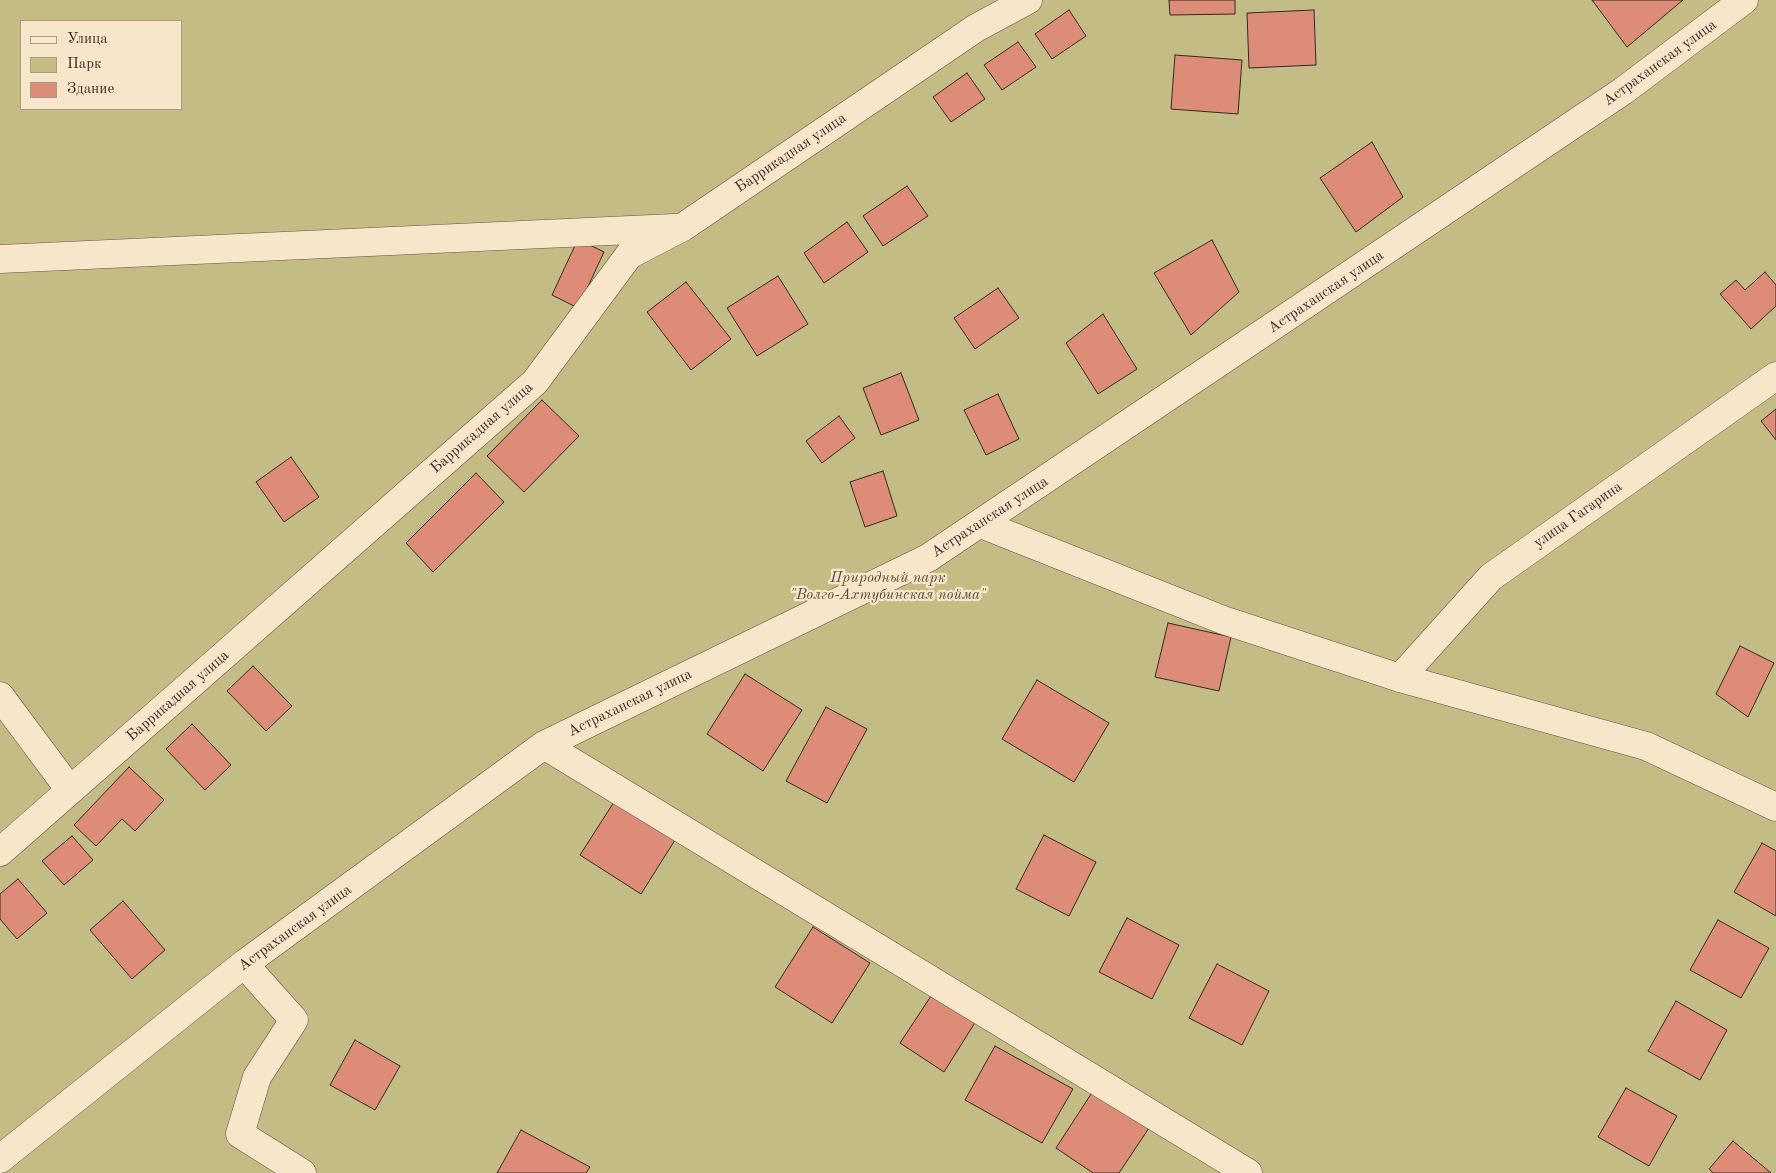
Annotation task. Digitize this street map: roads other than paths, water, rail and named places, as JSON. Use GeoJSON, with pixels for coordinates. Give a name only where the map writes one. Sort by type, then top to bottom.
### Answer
{"type":"FeatureCollection","features":[{"type":"Feature","properties":{"kind":"street","name":"Баррикадная улица"},"geometry":{"type":"LineString","coordinates":[[0,852],[535,382],[629,255],[683,227],[976,28],[1028,0]]}},
{"type":"Feature","properties":{"kind":"street","name":"Астраханская улица"},"geometry":{"type":"LineString","coordinates":[[0,1159],[244,964],[544,745],[928,558],[1623,92],[1744,0]]}},
{"type":"Feature","properties":{"kind":"street"},"geometry":{"type":"LineString","coordinates":[[0,259],[683,227]]}},
{"type":"Feature","properties":{"kind":"street","name":"улица Гагарина"},"geometry":{"type":"LineString","coordinates":[[1400,678],[1491,576],[1776,376]]}},
{"type":"Feature","properties":{"kind":"street"},"geometry":{"type":"LineString","coordinates":[[980,524],[1223,620],[1400,678],[1646,746],[1776,807]]}},
{"type":"Feature","properties":{"kind":"street"},"geometry":{"type":"LineString","coordinates":[[0,696],[70,790]]}},
{"type":"Feature","properties":{"kind":"street"},"geometry":{"type":"LineString","coordinates":[[544,745],[1248,1173]]}},
{"type":"Feature","properties":{"kind":"street"},"geometry":{"type":"LineString","coordinates":[[244,964],[294,1020],[257,1077],[240,1134],[302,1173]]}},
{"type":"Feature","properties":{"kind":"park label","name":"Природный парк \"Волго-Ахтубинская пойма\""},"geometry":{"type":"Point","coordinates":[888,586]}}]}
